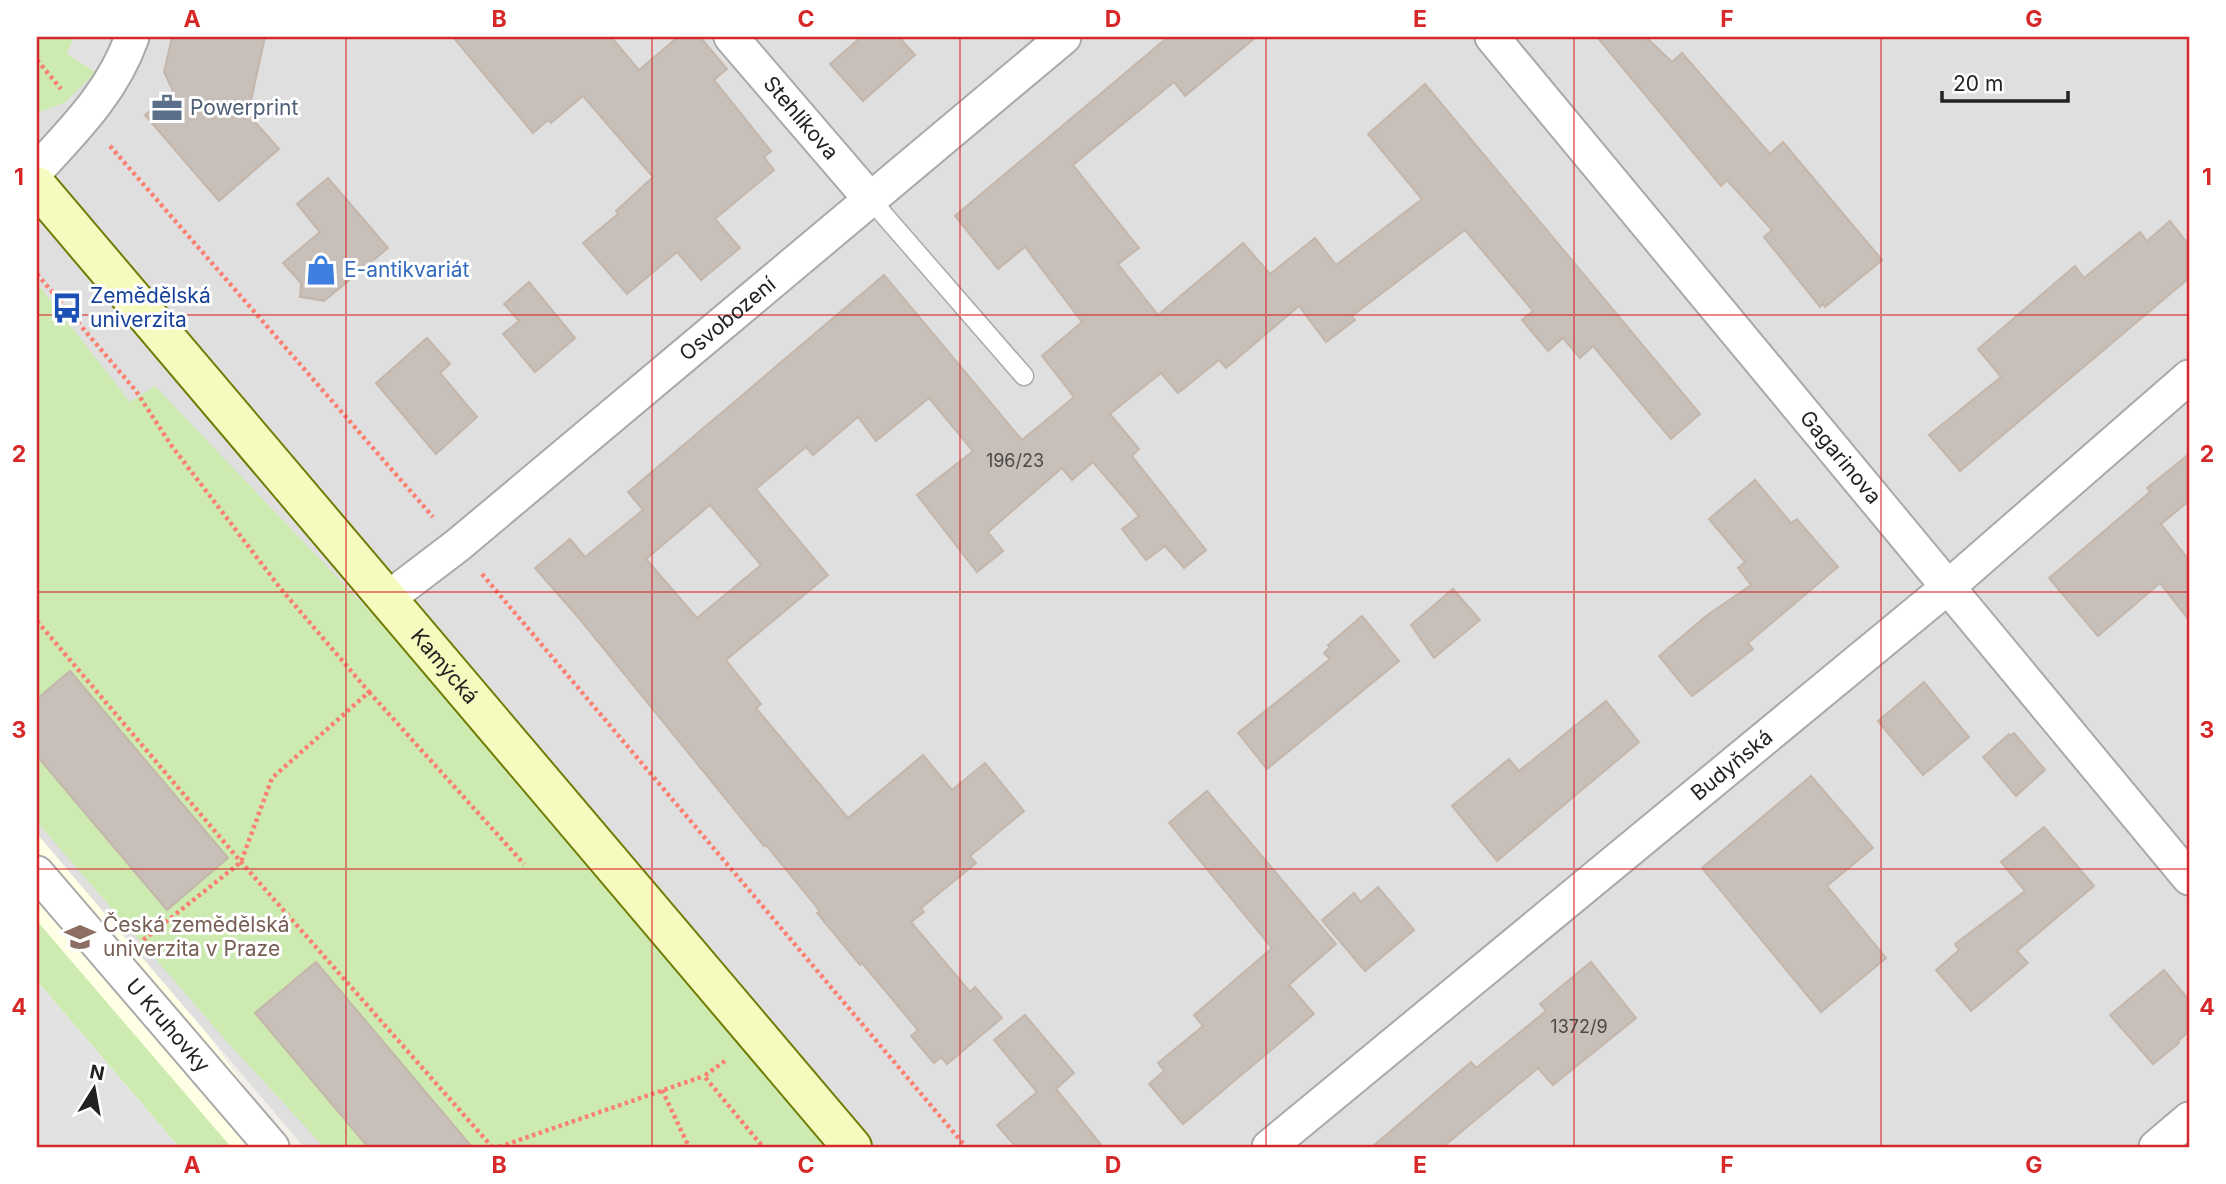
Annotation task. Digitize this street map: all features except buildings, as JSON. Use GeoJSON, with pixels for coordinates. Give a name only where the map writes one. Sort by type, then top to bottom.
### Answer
{"type":"FeatureCollection","features":[{"type":"Feature","properties":{"kind":"main road","name":"Kamýcká"},"geometry":{"type":"LineString","coordinates":[[37,186],[852,1147]]}},
{"type":"Feature","properties":{"kind":"street"},"geometry":{"type":"LineString","coordinates":[[37,170],[86,118],[111,82],[132,37]]}},
{"type":"Feature","properties":{"kind":"street","name":"Stehlíkova"},"geometry":{"type":"LineString","coordinates":[[731,37],[871,200]]}},
{"type":"Feature","properties":{"kind":"street","name":"Osvobození"},"geometry":{"type":"LineString","coordinates":[[387,599],[458,545],[1064,37]]}},
{"type":"Feature","properties":{"kind":"street","name":"Gagarinova"},"geometry":{"type":"LineString","coordinates":[[1492,37],[2189,878]]}},
{"type":"Feature","properties":{"kind":"street","name":"Budyňská"},"geometry":{"type":"LineString","coordinates":[[1269,1147],[1948,587],[2189,377]]}},
{"type":"Feature","properties":{"kind":"street","name":"U Kruhovky"},"geometry":{"type":"LineString","coordinates":[[37,873],[272,1147]]}},
{"type":"Feature","properties":{"kind":"street"},"geometry":{"type":"LineString","coordinates":[[2156,1147],[2189,1119]]}},
{"type":"Feature","properties":{"kind":"lane"},"geometry":{"type":"LineString","coordinates":[[871,200],[1024,376]]}},
{"type":"Feature","properties":{"kind":"path"},"geometry":{"type":"LineString","coordinates":[[37,60],[458,545],[966,1147]]}},
{"type":"Feature","properties":{"kind":"path"},"geometry":{"type":"LineString","coordinates":[[37,274],[136,391],[171,445],[281,589],[369,692],[524,864]]}},
{"type":"Feature","properties":{"kind":"path"},"geometry":{"type":"LineString","coordinates":[[37,621],[241,862],[492,1147]]}},
{"type":"Feature","properties":{"kind":"path"},"geometry":{"type":"LineString","coordinates":[[114,963],[241,862],[272,778],[369,692]]}},
{"type":"Feature","properties":{"kind":"path"},"geometry":{"type":"LineString","coordinates":[[499,1147],[704,1076],[758,1037]]}},
{"type":"Feature","properties":{"kind":"path"},"geometry":{"type":"LineString","coordinates":[[704,1076],[763,1147]]}},
{"type":"Feature","properties":{"kind":"path"},"geometry":{"type":"LineString","coordinates":[[663,1090],[689,1147]]}},
{"type":"Feature","properties":{"kind":"shaded area"},"geometry":{"type":"Polygon","coordinates":[[[37,37],[2189,37],[2189,1147],[304,1147],[37,834],[37,37]]]}},
{"type":"Feature","properties":{"kind":"shaded area"},"geometry":{"type":"Polygon","coordinates":[[[74,37],[132,37],[111,82],[67,54],[74,37]]]}},
{"type":"Feature","properties":{"kind":"shaded area","name":"Česká zemědělská univerzita v Praze"},"geometry":{"type":"Polygon","coordinates":[[[37,834],[211,1039],[287,1147],[37,1147],[37,834]]]}},
{"type":"Feature","properties":{"kind":"shaded area"},"geometry":{"type":"Polygon","coordinates":[[[37,981],[179,1147],[37,1147],[37,981]]]}},
{"type":"Feature","properties":{"kind":"green space"},"geometry":{"type":"Polygon","coordinates":[[[37,37],[74,37],[67,54],[96,72],[64,103],[37,113],[37,37]]]}},
{"type":"Feature","properties":{"kind":"green space"},"geometry":{"type":"Polygon","coordinates":[[[37,283],[130,402],[155,386],[495,743],[840,1147],[472,1147],[316,962],[255,1013],[368,1147],[324,1147],[229,1044],[37,822],[37,756],[167,910],[227,858],[70,671],[37,699],[37,283]]]}},
{"type":"Feature","properties":{"kind":"green space"},"geometry":{"type":"Polygon","coordinates":[[[37,921],[231,1147],[179,1147],[37,981],[37,921]]]}},
{"type":"Feature","properties":{"kind":"place","name":"Powerprint"},"geometry":{"type":"Point","coordinates":[167,108]}},
{"type":"Feature","properties":{"kind":"place","name":"E-antikvariát"},"geometry":{"type":"Point","coordinates":[321,270]}},
{"type":"Feature","properties":{"kind":"place","name":"Zemědělská univerzita"},"geometry":{"type":"Point","coordinates":[67,308]}},
{"type":"Feature","properties":{"kind":"place","name":"Česká zemědělská univerzita v Praze"},"geometry":{"type":"Point","coordinates":[80,937]}}]}
